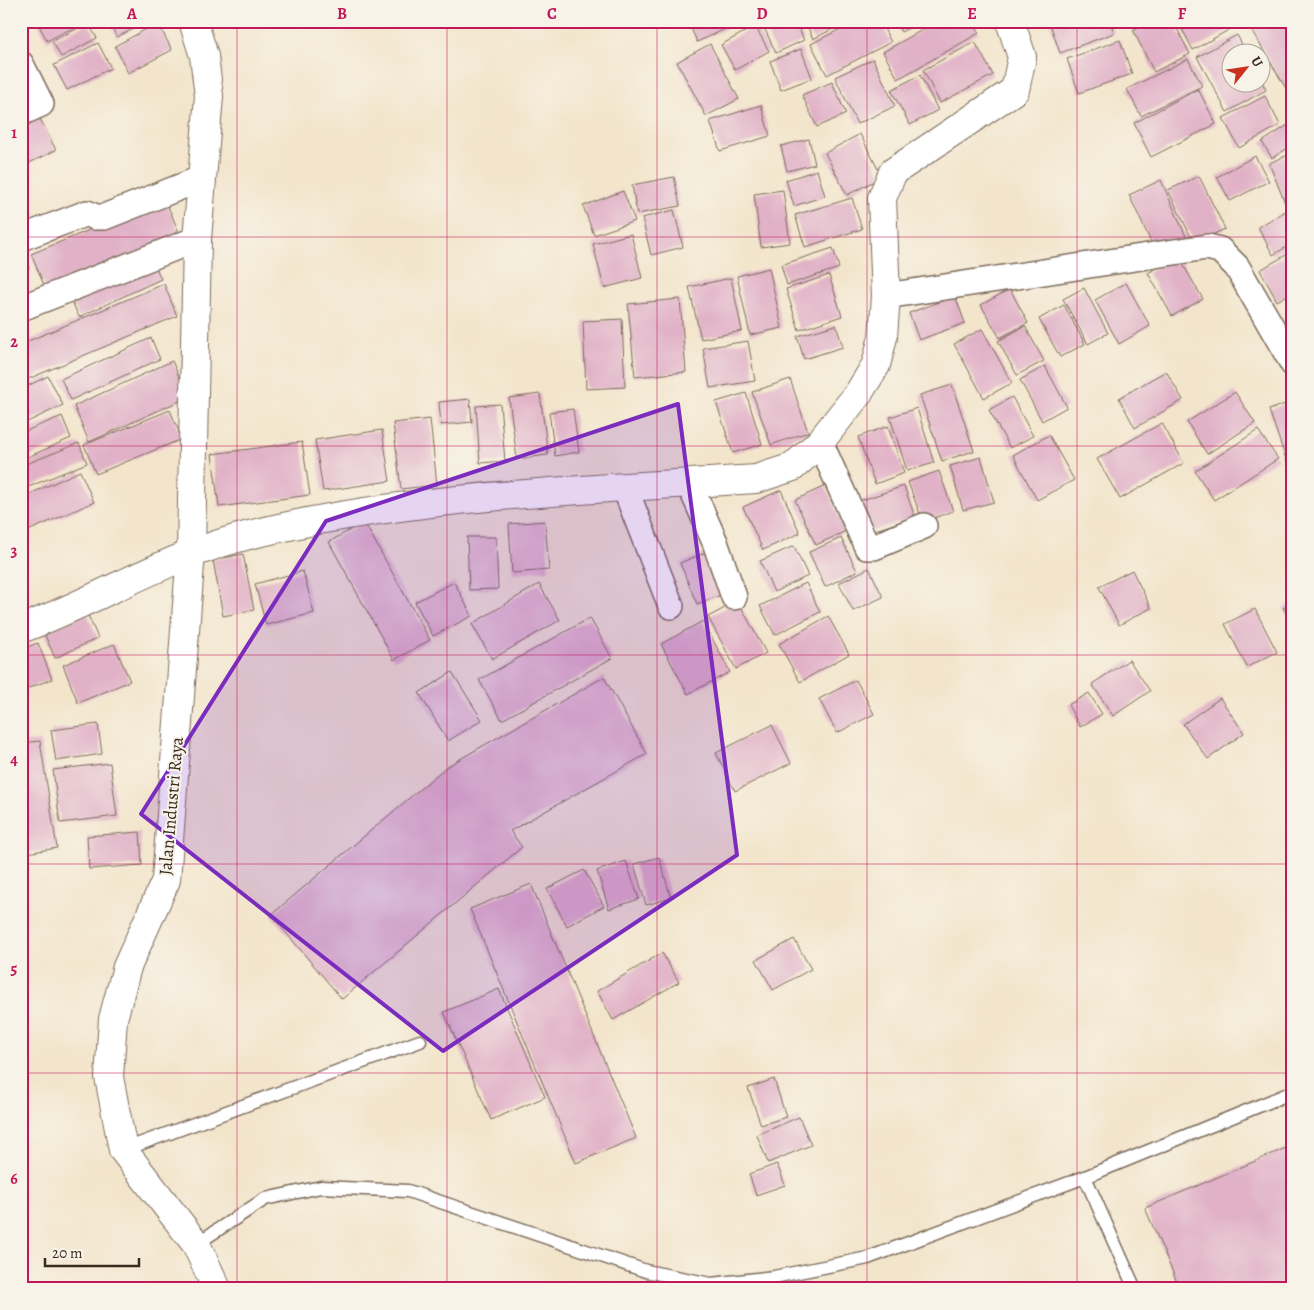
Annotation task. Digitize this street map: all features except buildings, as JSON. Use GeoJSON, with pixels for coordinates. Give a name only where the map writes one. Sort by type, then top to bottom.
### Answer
{"type":"FeatureCollection","features":[{"type":"Feature","properties":{"kind":"street","name":"Jalan Industri Raya"},"geometry":{"type":"LineString","coordinates":[[193,21],[204,56],[209,96],[197,239],[191,552],[166,880],[127,966],[113,1019],[109,1077],[123,1150],[196,1244],[218,1289]]}},
{"type":"Feature","properties":{"kind":"street"},"geometry":{"type":"LineString","coordinates":[[21,629],[191,552],[253,534],[386,509],[476,499],[756,479],[793,467],[820,442],[858,394],[876,365],[883,337],[886,296],[882,198],[893,172],[1015,90],[1022,57],[1010,21]]}},
{"type":"Feature","properties":{"kind":"street"},"geometry":{"type":"LineString","coordinates":[[21,64],[40,104],[21,113]]}},
{"type":"Feature","properties":{"kind":"street"},"geometry":{"type":"LineString","coordinates":[[21,238],[87,213],[95,217],[104,217],[202,178]]}},
{"type":"Feature","properties":{"kind":"street"},"geometry":{"type":"LineString","coordinates":[[21,308],[197,239]]}},
{"type":"Feature","properties":{"kind":"street"},"geometry":{"type":"LineString","coordinates":[[886,296],[1207,248],[1220,250],[1237,267],[1293,364]]}},
{"type":"Feature","properties":{"kind":"street"},"geometry":{"type":"LineString","coordinates":[[820,442],[868,546],[874,547],[924,526]]}},
{"type":"Feature","properties":{"kind":"street"},"geometry":{"type":"LineString","coordinates":[[689,483],[716,542],[734,597]]}},
{"type":"Feature","properties":{"kind":"street"},"geometry":{"type":"LineString","coordinates":[[625,488],[670,606]]}},
{"type":"Feature","properties":{"kind":"lane"},"geometry":{"type":"LineString","coordinates":[[123,1150],[420,1041]]}},
{"type":"Feature","properties":{"kind":"lane"},"geometry":{"type":"LineString","coordinates":[[196,1244],[266,1199],[321,1187],[408,1191],[646,1271],[711,1284],[774,1278],[868,1258],[1085,1177],[1293,1092]]}},
{"type":"Feature","properties":{"kind":"lane"},"geometry":{"type":"LineString","coordinates":[[1085,1177],[1134,1289]]}},
{"type":"Feature","properties":{"kind":"highlighted area"},"geometry":{"type":"Polygon","coordinates":[[[678,404],[737,855],[443,1051],[141,814],[326,521],[678,404]]]}}]}
